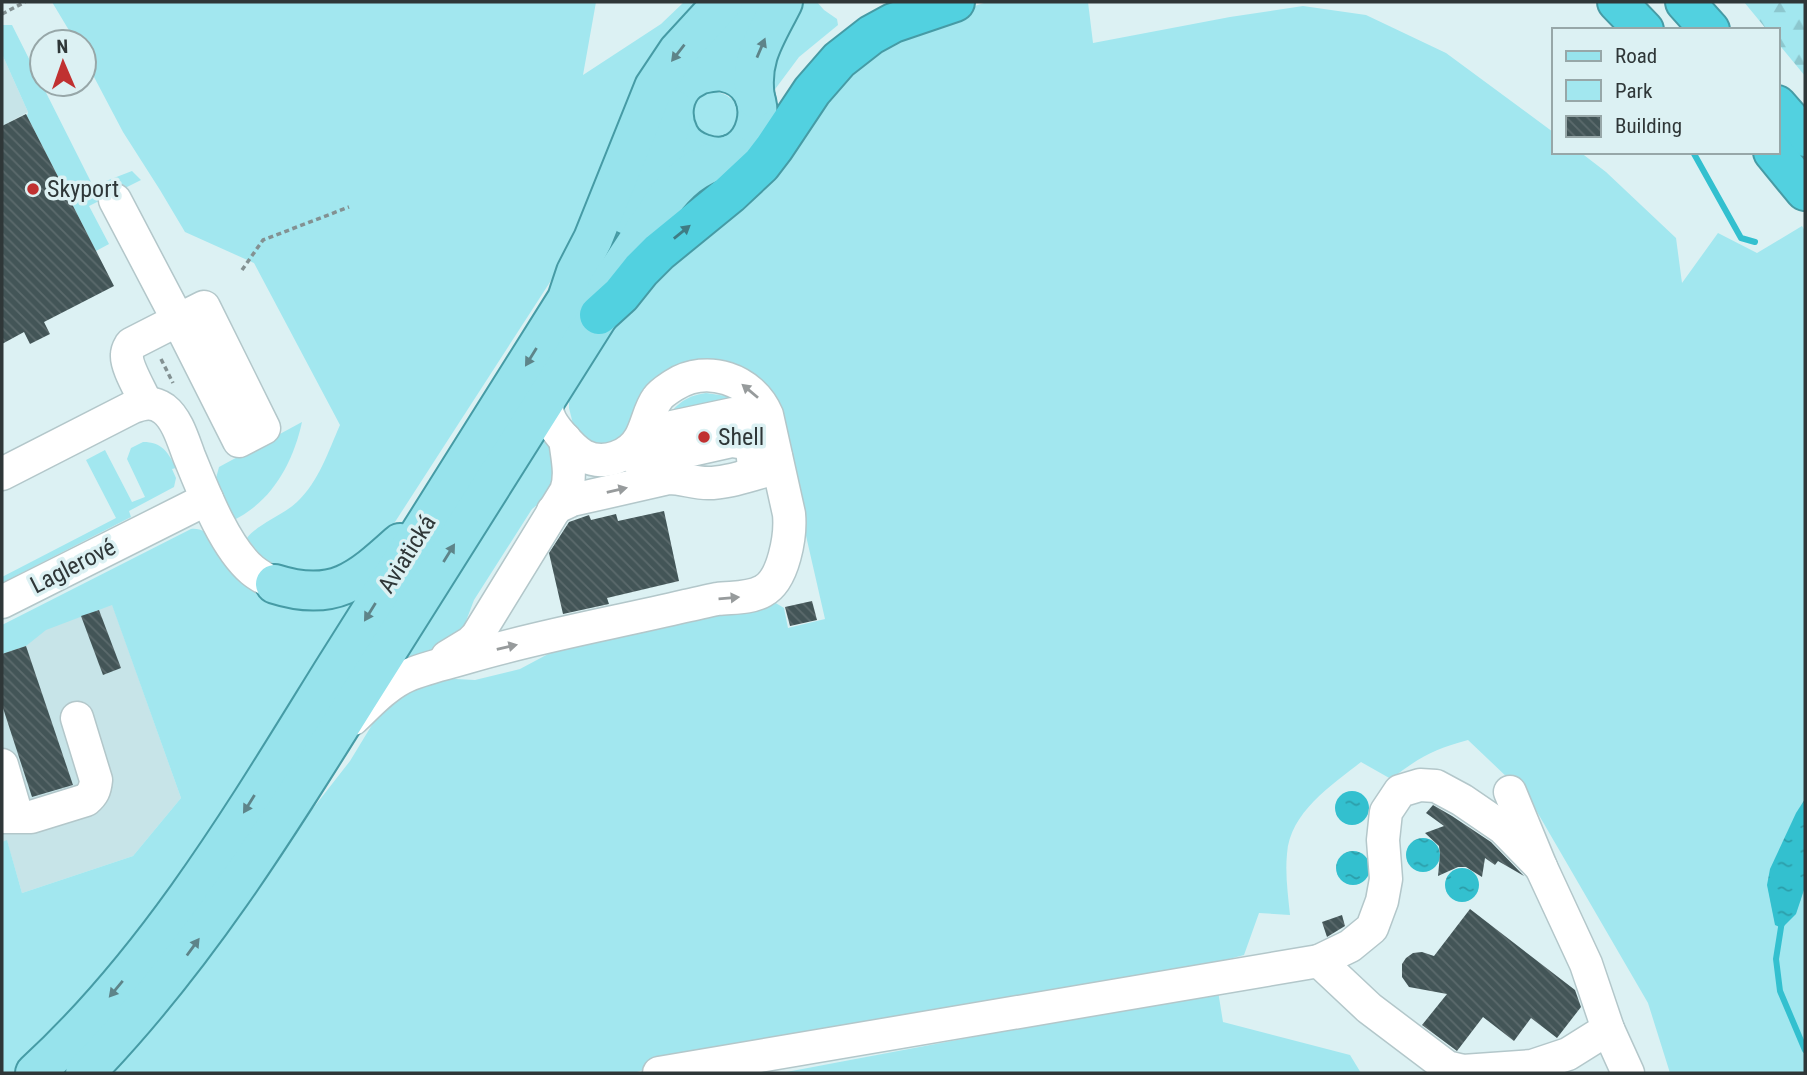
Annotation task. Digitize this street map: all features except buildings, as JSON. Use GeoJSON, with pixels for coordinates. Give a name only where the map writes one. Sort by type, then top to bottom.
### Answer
{"type":"FeatureCollection","features":[{"type":"Feature","properties":{"kind":"highway"},"geometry":{"type":"LineString","coordinates":[[741,147],[792,80],[826,44],[855,24],[908,2]]}},
{"type":"Feature","properties":{"kind":"highway"},"geometry":{"type":"LineString","coordinates":[[583,307],[621,295],[659,252],[730,194],[761,164],[812,91],[839,60],[871,35],[893,23],[955,2]]}},
{"type":"Feature","properties":{"kind":"highway"},"geometry":{"type":"LineString","coordinates":[[1617,2],[1641,28]]}},
{"type":"Feature","properties":{"kind":"highway"},"geometry":{"type":"LineString","coordinates":[[1640,2],[1664,28]]}},
{"type":"Feature","properties":{"kind":"highway"},"geometry":{"type":"LineString","coordinates":[[1685,2],[1708,28]]}},
{"type":"Feature","properties":{"kind":"highway"},"geometry":{"type":"LineString","coordinates":[[1779,107],[1805,137]]}},
{"type":"Feature","properties":{"kind":"highway"},"geometry":{"type":"LineString","coordinates":[[1775,154],[1805,191]]}},
{"type":"Feature","properties":{"kind":"main road","name":"Aviatická"},"geometry":{"type":"LineString","coordinates":[[85,1073],[132,1023],[185,959],[269,839],[550,391],[583,307],[576,272],[593,239],[654,87],[678,51],[723,2]]}},
{"type":"Feature","properties":{"kind":"main road"},"geometry":{"type":"LineString","coordinates":[[583,307],[588,276],[664,151],[673,109],[681,89],[688,81],[709,69],[726,52],[757,2]]}},
{"type":"Feature","properties":{"kind":"main road"},"geometry":{"type":"LineString","coordinates":[[673,109],[677,133],[695,152],[719,157],[741,147],[757,125],[753,80],[757,56],[783,2]]}},
{"type":"Feature","properties":{"kind":"main road"},"geometry":{"type":"LineString","coordinates":[[698,75],[724,72],[740,79],[755,98]]}},
{"type":"Feature","properties":{"kind":"main road","name":"Aviatická"},"geometry":{"type":"LineString","coordinates":[[34,1073],[106,1001],[177,913],[235,827],[433,513],[583,307],[607,288],[667,197],[685,177],[741,147]]}},
{"type":"Feature","properties":{"kind":"main road"},"geometry":{"type":"LineString","coordinates":[[275,584],[307,592],[351,583],[372,568],[433,513]]}},
{"type":"Feature","properties":{"kind":"lane"},"geometry":{"type":"LineString","coordinates":[[1707,2],[1724,28]]}},
{"type":"Feature","properties":{"kind":"lane"},"geometry":{"type":"LineString","coordinates":[[115,200],[178,320],[128,349],[128,363],[146,403]]}},
{"type":"Feature","properties":{"kind":"lane"},"geometry":{"type":"LineString","coordinates":[[632,459],[626,453],[639,440],[658,397],[678,383],[710,376],[730,379],[750,390],[768,415],[758,461]]}},
{"type":"Feature","properties":{"kind":"lane"},"geometry":{"type":"LineString","coordinates":[[335,735],[391,685],[418,672],[495,649],[714,600],[745,597],[765,591],[772,584],[780,570],[790,526],[758,461],[746,422],[738,415],[727,414],[672,427],[655,455],[598,460],[581,455],[553,426],[548,417],[550,391]]}},
{"type":"Feature","properties":{"kind":"lane"},"geometry":{"type":"LineString","coordinates":[[2,474],[133,407],[146,403],[160,406],[171,417],[182,437],[207,499],[227,537],[250,569],[275,584]]}},
{"type":"Feature","properties":{"kind":"lane"},"geometry":{"type":"LineString","coordinates":[[418,672],[461,649],[477,636],[568,485],[565,439]]}},
{"type":"Feature","properties":{"kind":"lane"},"geometry":{"type":"LineString","coordinates":[[553,511],[572,500],[669,478],[709,483],[758,461]]}},
{"type":"Feature","properties":{"kind":"lane","name":"Laglerové"},"geometry":{"type":"LineString","coordinates":[[2,602],[207,499]]}},
{"type":"Feature","properties":{"kind":"lane"},"geometry":{"type":"LineString","coordinates":[[2,765],[10,816],[31,817],[86,800],[95,789],[96,780],[77,718]]}},
{"type":"Feature","properties":{"kind":"lane"},"geometry":{"type":"LineString","coordinates":[[659,1073],[1320,961],[1350,946],[1372,928],[1382,901],[1386,879],[1382,840],[1386,812],[1401,791],[1420,785],[1436,786],[1462,800],[1503,828],[1541,867]]}},
{"type":"Feature","properties":{"kind":"lane"},"geometry":{"type":"LineString","coordinates":[[1510,792],[1586,964],[1608,1029],[1628,1073]]}},
{"type":"Feature","properties":{"kind":"lane"},"geometry":{"type":"LineString","coordinates":[[1320,961],[1369,1009],[1447,1067],[1457,1071],[1532,1066],[1568,1054],[1608,1029]]}},
{"type":"Feature","properties":{"kind":"path"},"geometry":{"type":"LineString","coordinates":[[2,14],[25,2]]}},
{"type":"Feature","properties":{"kind":"path"},"geometry":{"type":"LineString","coordinates":[[243,270],[263,240],[349,207]]}},
{"type":"Feature","properties":{"kind":"shaded area"},"geometry":{"type":"Polygon","coordinates":[[[2,54],[28,112],[2,126],[2,54]]]}},
{"type":"Feature","properties":{"kind":"shaded area"},"geometry":{"type":"Polygon","coordinates":[[[112,604],[181,798],[133,856],[22,893],[7,841],[2,842],[2,625],[112,604]]]}},
{"type":"Feature","properties":{"kind":"green space"},"geometry":{"type":"Polygon","coordinates":[[[52,2],[596,2],[583,75],[661,24],[684,2],[709,2],[563,262],[373,556],[347,573],[285,573],[263,559],[247,538],[305,494],[322,466],[340,425],[254,263],[185,232],[123,132],[98,85],[98,28],[68,28],[52,2]]]}},
{"type":"Feature","properties":{"kind":"green space"},"geometry":{"type":"Polygon","coordinates":[[[791,2],[817,2],[837,19],[838,25],[799,57],[770,96],[762,85],[791,2]]]}},
{"type":"Feature","properties":{"kind":"green space"},"geometry":{"type":"Polygon","coordinates":[[[987,2],[1088,2],[1093,43],[1303,6],[1366,15],[1446,53],[1552,131],[1552,154],[1583,154],[1606,172],[1676,238],[1682,283],[1718,233],[1757,253],[1802,226],[1805,231],[1805,1073],[1670,1073],[1648,1003],[1529,798],[1468,740],[1427,755],[1391,779],[1361,762],[1314,801],[1296,825],[1290,839],[1286,862],[1290,915],[1259,913],[1244,955],[1158,978],[684,1056],[634,1073],[106,1073],[350,761],[390,700],[437,678],[475,680],[520,669],[550,653],[774,602],[784,608],[788,628],[825,619],[778,413],[712,364],[621,443],[593,447],[574,428],[569,400],[603,334],[829,86],[897,31],[987,2]]]}},
{"type":"Feature","properties":{"kind":"green space"},"geometry":{"type":"Polygon","coordinates":[[[1744,2],[1805,2],[1805,76],[1779,44],[1779,28],[1765,28],[1744,2]]]}},
{"type":"Feature","properties":{"kind":"green space"},"geometry":{"type":"Polygon","coordinates":[[[2,25],[12,25],[28,57],[28,98],[49,98],[93,186],[132,171],[141,180],[89,206],[109,244],[96,251],[27,116],[28,112],[2,54],[2,25]]]}},
{"type":"Feature","properties":{"kind":"green space"},"geometry":{"type":"Polygon","coordinates":[[[709,91],[729,97],[737,108],[738,124],[726,140],[699,139],[689,107],[694,99],[709,91]]]}},
{"type":"Feature","properties":{"kind":"green space"},"geometry":{"type":"Polygon","coordinates":[[[706,393],[732,399],[663,424],[680,403],[706,393]]]}},
{"type":"Feature","properties":{"kind":"green space"},"geometry":{"type":"Polygon","coordinates":[[[302,422],[293,452],[279,479],[259,502],[234,520],[216,478],[219,467],[302,422]]]}},
{"type":"Feature","properties":{"kind":"green space"},"geometry":{"type":"Polygon","coordinates":[[[542,433],[553,440],[559,467],[547,497],[532,509],[474,600],[463,629],[454,641],[405,664],[403,654],[542,433]]]}},
{"type":"Feature","properties":{"kind":"green space"},"geometry":{"type":"Polygon","coordinates":[[[143,442],[160,446],[170,457],[176,468],[172,469],[176,478],[174,487],[129,511],[131,517],[2,583],[2,577],[116,518],[86,460],[105,450],[132,502],[145,497],[127,459],[131,448],[143,442]]]}},
{"type":"Feature","properties":{"kind":"green space"},"geometry":{"type":"Polygon","coordinates":[[[191,529],[208,534],[227,559],[371,582],[145,930],[43,1045],[13,1073],[2,1073],[2,842],[7,840],[22,893],[133,856],[181,798],[112,605],[46,630],[26,646],[2,654],[2,625],[191,529]]]}},
{"type":"Feature","properties":{"kind":"green space"},"geometry":{"type":"Polygon","coordinates":[[[1218,991],[1223,1022],[1350,1055],[1361,1073],[781,1073],[1218,991]]]}},
{"type":"Feature","properties":{"kind":"water"},"geometry":{"type":"Polygon","coordinates":[[[1352,791],[1364,796],[1369,808],[1364,820],[1352,825],[1340,820],[1335,808],[1340,796],[1352,791]]]}},
{"type":"Feature","properties":{"kind":"water"},"geometry":{"type":"Polygon","coordinates":[[[1805,799],[1805,887],[1796,914],[1782,928],[1775,925],[1767,885],[1770,869],[1805,799]]]}},
{"type":"Feature","properties":{"kind":"water"},"geometry":{"type":"Polygon","coordinates":[[[1423,838],[1435,843],[1440,855],[1435,867],[1423,872],[1411,867],[1406,855],[1411,843],[1423,838]]]}},
{"type":"Feature","properties":{"kind":"water"},"geometry":{"type":"Polygon","coordinates":[[[1353,851],[1365,856],[1370,868],[1365,880],[1353,885],[1341,880],[1336,868],[1341,856],[1353,851]]]}},
{"type":"Feature","properties":{"kind":"water"},"geometry":{"type":"Polygon","coordinates":[[[1462,868],[1474,873],[1479,885],[1474,897],[1462,902],[1450,897],[1445,885],[1450,873],[1462,868]]]}},
{"type":"Feature","properties":{"kind":"waterway"},"geometry":{"type":"LineString","coordinates":[[1694,154],[1741,238],[1755,242]]}},
{"type":"Feature","properties":{"kind":"waterway"},"geometry":{"type":"LineString","coordinates":[[1782,921],[1776,959],[1780,991],[1805,1050]]}},
{"type":"Feature","properties":{"kind":"place","name":"Skyport"},"geometry":{"type":"Point","coordinates":[33,189]}},
{"type":"Feature","properties":{"kind":"place","name":"Shell"},"geometry":{"type":"Point","coordinates":[704,437]}}]}
